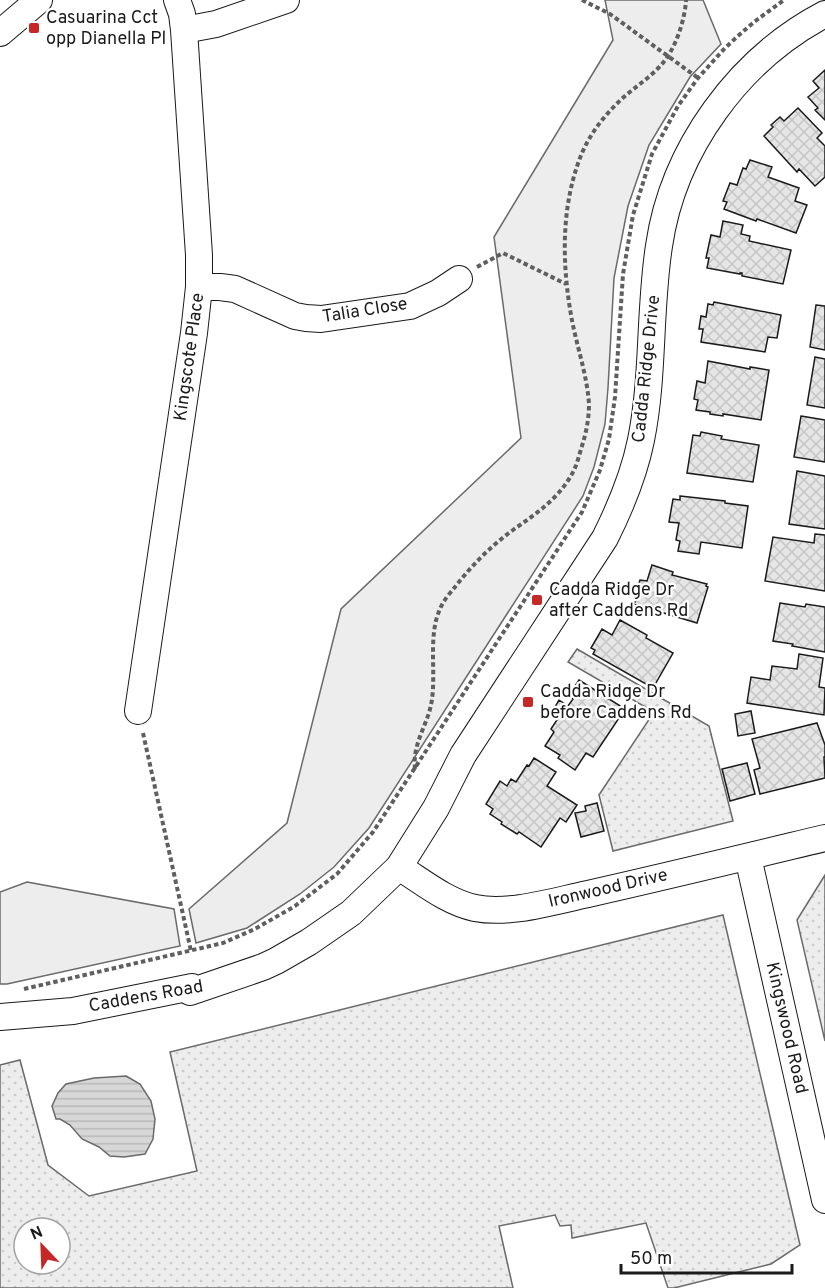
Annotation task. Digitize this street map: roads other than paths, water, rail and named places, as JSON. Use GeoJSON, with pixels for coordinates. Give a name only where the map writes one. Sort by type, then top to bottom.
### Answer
{"type":"FeatureCollection","features":[{"type":"Feature","properties":{"kind":"street"},"geometry":{"type":"LineString","coordinates":[[0,33],[39,0]]}},
{"type":"Feature","properties":{"kind":"street","name":"Kingscote Place"},"geometry":{"type":"LineString","coordinates":[[138,711],[193,345],[199,287],[199,255],[184,30],[177,0]]}},
{"type":"Feature","properties":{"kind":"street"},"geometry":{"type":"LineString","coordinates":[[184,30],[216,24],[286,0]]}},
{"type":"Feature","properties":{"kind":"street","name":"Cadda Ridge Drive"},"geometry":{"type":"LineString","coordinates":[[399,867],[436,808],[463,755],[605,538],[623,500],[637,459],[645,423],[660,239],[675,186],[692,149],[712,113],[748,71],[790,35],[825,14]]}},
{"type":"Feature","properties":{"kind":"street","name":"Talia Close"},"geometry":{"type":"LineString","coordinates":[[199,287],[235,290],[295,316],[321,319],[410,306],[438,293],[459,279]]}},
{"type":"Feature","properties":{"kind":"street","name":"Ironwood Drive"},"geometry":{"type":"LineString","coordinates":[[399,867],[446,897],[466,906],[490,910],[506,909],[637,883],[825,838]]}},
{"type":"Feature","properties":{"kind":"street","name":"Kingswood Road"},"geometry":{"type":"LineString","coordinates":[[748,857],[825,1200]]}},
{"type":"Feature","properties":{"kind":"street","name":"Caddens Road"},"geometry":{"type":"LineString","coordinates":[[0,1017],[73,1011],[192,987],[190,992],[263,967],[287,956],[325,932],[357,907],[399,867]]}},
{"type":"Feature","properties":{"kind":"place","name":"Casuarina Cct opp Dianella Pl"},"geometry":{"type":"Point","coordinates":[34,28]}},
{"type":"Feature","properties":{"kind":"place","name":"Cadda Ridge Dr after Caddens Rd"},"geometry":{"type":"Point","coordinates":[537,600]}},
{"type":"Feature","properties":{"kind":"place","name":"Cadda Ridge Dr before Caddens Rd"},"geometry":{"type":"Point","coordinates":[528,702]}}]}
